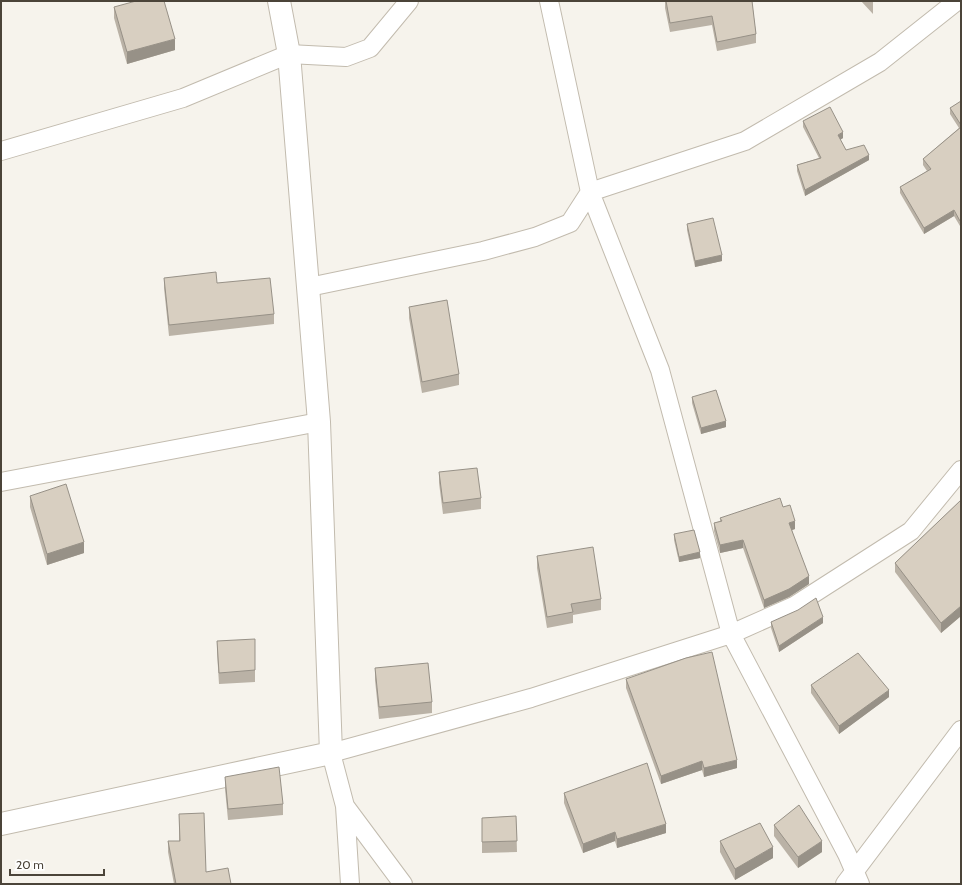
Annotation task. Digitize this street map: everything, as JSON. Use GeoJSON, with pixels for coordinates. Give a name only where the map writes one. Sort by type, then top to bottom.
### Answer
{"type":"FeatureCollection","features":[{"type":"Feature","properties":{"kind":"street"},"geometry":{"type":"LineString","coordinates":[[1,824],[330,753],[319,422],[289,54],[279,1]]}},
{"type":"Feature","properties":{"kind":"lane"},"geometry":{"type":"LineString","coordinates":[[1,152],[183,98],[289,54],[346,57],[370,48],[409,1]]}},
{"type":"Feature","properties":{"kind":"lane"},"geometry":{"type":"LineString","coordinates":[[549,1],[590,192],[660,370],[731,634],[853,880],[961,730]]}},
{"type":"Feature","properties":{"kind":"lane"},"geometry":{"type":"LineString","coordinates":[[309,287],[483,251],[535,237],[570,223],[590,192],[745,141],[880,62],[957,1]]}},
{"type":"Feature","properties":{"kind":"lane"},"geometry":{"type":"LineString","coordinates":[[1,482],[319,422]]}},
{"type":"Feature","properties":{"kind":"lane"},"geometry":{"type":"LineString","coordinates":[[350,884],[345,806],[330,753],[531,698],[731,634],[794,606],[911,531],[961,470]]}},
{"type":"Feature","properties":{"kind":"lane"},"geometry":{"type":"LineString","coordinates":[[345,806],[403,884]]}},
{"type":"Feature","properties":{"kind":"building"},"geometry":{"type":"Polygon","coordinates":[[[136,1],[164,1],[175,39],[127,52],[114,7],[136,1]]]}},
{"type":"Feature","properties":{"kind":"building"},"geometry":{"type":"Polygon","coordinates":[[[666,1],[752,1],[756,34],[717,42],[712,16],[670,23],[666,1]]]}},
{"type":"Feature","properties":{"kind":"building"},"geometry":{"type":"Polygon","coordinates":[[[961,101],[961,125],[950,108],[961,101]]]}},
{"type":"Feature","properties":{"kind":"building"},"geometry":{"type":"Polygon","coordinates":[[[830,107],[843,132],[838,135],[846,150],[864,145],[869,155],[805,190],[797,165],[821,158],[803,121],[830,107]]]}},
{"type":"Feature","properties":{"kind":"building"},"geometry":{"type":"Polygon","coordinates":[[[961,127],[961,220],[960,221],[954,210],[924,228],[900,187],[931,169],[923,159],[961,127]]]}},
{"type":"Feature","properties":{"kind":"building"},"geometry":{"type":"Polygon","coordinates":[[[713,218],[722,255],[695,261],[687,224],[713,218]]]}},
{"type":"Feature","properties":{"kind":"building"},"geometry":{"type":"Polygon","coordinates":[[[216,272],[217,283],[270,278],[274,314],[169,325],[164,278],[216,272]]]}},
{"type":"Feature","properties":{"kind":"building"},"geometry":{"type":"Polygon","coordinates":[[[447,300],[459,374],[422,382],[409,307],[447,300]]]}},
{"type":"Feature","properties":{"kind":"building"},"geometry":{"type":"Polygon","coordinates":[[[716,390],[726,421],[701,428],[692,397],[716,390]]]}},
{"type":"Feature","properties":{"kind":"building"},"geometry":{"type":"Polygon","coordinates":[[[477,468],[481,498],[443,503],[439,472],[477,468]]]}},
{"type":"Feature","properties":{"kind":"building"},"geometry":{"type":"Polygon","coordinates":[[[66,484],[84,542],[47,554],[30,496],[66,484]]]}},
{"type":"Feature","properties":{"kind":"building"},"geometry":{"type":"Polygon","coordinates":[[[780,498],[783,507],[790,505],[795,521],[789,523],[809,576],[789,589],[764,600],[743,540],[720,545],[714,523],[722,521],[720,518],[780,498]]]}},
{"type":"Feature","properties":{"kind":"building"},"geometry":{"type":"Polygon","coordinates":[[[961,500],[961,606],[941,623],[895,563],[961,500]]]}},
{"type":"Feature","properties":{"kind":"building"},"geometry":{"type":"Polygon","coordinates":[[[694,530],[700,552],[679,557],[674,534],[694,530]]]}},
{"type":"Feature","properties":{"kind":"building"},"geometry":{"type":"Polygon","coordinates":[[[593,547],[601,599],[571,604],[573,612],[547,617],[537,556],[593,547]]]}},
{"type":"Feature","properties":{"kind":"building"},"geometry":{"type":"Polygon","coordinates":[[[816,598],[823,617],[779,646],[771,622],[798,610],[816,598]]]}},
{"type":"Feature","properties":{"kind":"building"},"geometry":{"type":"Polygon","coordinates":[[[255,639],[255,670],[219,673],[217,641],[255,639]]]}},
{"type":"Feature","properties":{"kind":"building"},"geometry":{"type":"Polygon","coordinates":[[[712,652],[737,760],[704,768],[702,761],[661,776],[626,679],[686,658],[712,652]]]}},
{"type":"Feature","properties":{"kind":"building"},"geometry":{"type":"Polygon","coordinates":[[[858,653],[889,690],[839,726],[811,685],[858,653]]]}},
{"type":"Feature","properties":{"kind":"building"},"geometry":{"type":"Polygon","coordinates":[[[428,663],[432,702],[379,707],[375,668],[428,663]]]}},
{"type":"Feature","properties":{"kind":"building"},"geometry":{"type":"Polygon","coordinates":[[[647,763],[666,824],[617,839],[615,832],[583,844],[564,793],[647,763]]]}},
{"type":"Feature","properties":{"kind":"building"},"geometry":{"type":"Polygon","coordinates":[[[279,767],[283,804],[228,809],[225,777],[279,767]]]}},
{"type":"Feature","properties":{"kind":"building"},"geometry":{"type":"Polygon","coordinates":[[[799,805],[822,841],[798,857],[774,825],[799,805]]]}},
{"type":"Feature","properties":{"kind":"building"},"geometry":{"type":"Polygon","coordinates":[[[204,813],[206,872],[228,868],[231,884],[176,884],[168,841],[180,841],[179,814],[204,813]]]}},
{"type":"Feature","properties":{"kind":"building"},"geometry":{"type":"Polygon","coordinates":[[[516,816],[517,841],[482,842],[482,818],[516,816]]]}},
{"type":"Feature","properties":{"kind":"building"},"geometry":{"type":"Polygon","coordinates":[[[760,823],[773,847],[735,869],[720,841],[760,823]]]}}]}
